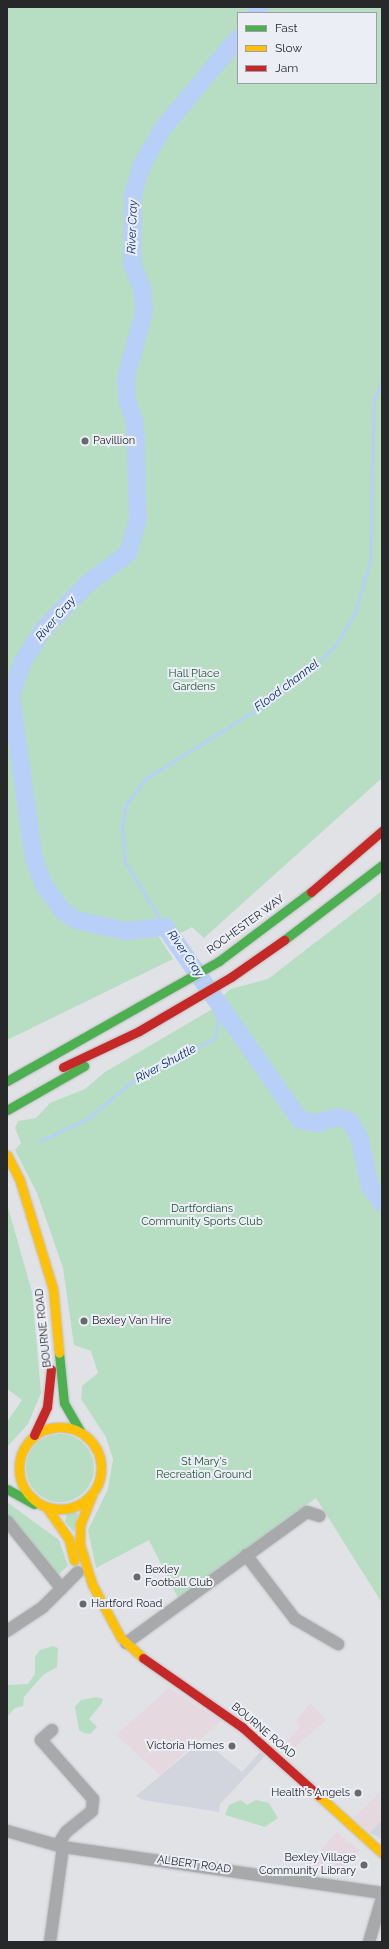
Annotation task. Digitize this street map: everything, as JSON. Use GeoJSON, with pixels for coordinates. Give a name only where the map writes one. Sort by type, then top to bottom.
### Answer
{"type":"FeatureCollection","features":[{"type":"Feature","properties":{"kind":"main road","name":"ROCHESTER WAY"},"geometry":{"type":"LineString","coordinates":[[7,1081],[219,961],[315,889],[382,831]]}},
{"type":"Feature","properties":{"kind":"main road"},"geometry":{"type":"LineString","coordinates":[[14,1093],[138,1031],[194,1000],[231,977],[319,916],[382,865]]}},
{"type":"Feature","properties":{"kind":"main road"},"geometry":{"type":"LineString","coordinates":[[7,1069],[114,1020]]}},
{"type":"Feature","properties":{"kind":"main road"},"geometry":{"type":"LineString","coordinates":[[7,1110],[116,1049],[138,1031]]}},
{"type":"Feature","properties":{"kind":"main road","name":"BOURNE ROAD"},"geometry":{"type":"LineString","coordinates":[[7,1155],[20,1181],[54,1289],[64,1403],[80,1431]]}},
{"type":"Feature","properties":{"kind":"main road","name":"BOURNE ROAD"},"geometry":{"type":"LineString","coordinates":[[13,1195],[39,1280]]}},
{"type":"Feature","properties":{"kind":"main road","name":"BOURNE ROAD"},"geometry":{"type":"LineString","coordinates":[[34,1435],[50,1394],[44,1308]]}},
{"type":"Feature","properties":{"kind":"main road"},"geometry":{"type":"LineString","coordinates":[[7,1457],[34,1435],[56,1426],[80,1431],[92,1444],[100,1460],[101,1471],[92,1495],[73,1508],[46,1508],[7,1490]]}},
{"type":"Feature","properties":{"kind":"main road"},"geometry":{"type":"LineString","coordinates":[[26,1443],[21,1457],[21,1481],[26,1491],[46,1508]]}},
{"type":"Feature","properties":{"kind":"main road","name":"BOURNE ROAD"},"geometry":{"type":"LineString","coordinates":[[92,1495],[80,1524],[80,1545],[92,1584],[124,1640]]}},
{"type":"Feature","properties":{"kind":"main road","name":"BOURNE ROAD"},"geometry":{"type":"LineString","coordinates":[[46,1508],[69,1540],[78,1572],[91,1603],[110,1631],[124,1640],[156,1670],[242,1727],[382,1853]]}},
{"type":"Feature","properties":{"kind":"street"},"geometry":{"type":"LineString","coordinates":[[124,1640],[307,1512],[319,1516]]}},
{"type":"Feature","properties":{"kind":"street"},"geometry":{"type":"LineString","coordinates":[[7,1521],[62,1588]]}},
{"type":"Feature","properties":{"kind":"street"},"geometry":{"type":"LineString","coordinates":[[246,1555],[302,1625],[338,1644]]}},
{"type":"Feature","properties":{"kind":"street"},"geometry":{"type":"LineString","coordinates":[[7,1631],[21,1624],[78,1572]]}},
{"type":"Feature","properties":{"kind":"street"},"geometry":{"type":"LineString","coordinates":[[50,1942],[61,1846],[66,1832],[92,1811],[93,1799],[41,1740],[52,1730]]}},
{"type":"Feature","properties":{"kind":"street","name":"ALBERT ROAD"},"geometry":{"type":"LineString","coordinates":[[7,1831],[61,1846],[382,1893]]}},
{"type":"Feature","properties":{"kind":"street"},"geometry":{"type":"LineString","coordinates":[[369,1942],[382,1898]]}},
{"type":"Feature","properties":{"kind":"shaded area"},"geometry":{"type":"Polygon","coordinates":[[[169,1688],[221,1721],[160,1775],[116,1735],[169,1688]]]}},
{"type":"Feature","properties":{"kind":"shaded area"},"geometry":{"type":"Polygon","coordinates":[[[310,1703],[326,1720],[286,1755],[279,1750],[300,1727],[295,1722],[310,1703]]]}},
{"type":"Feature","properties":{"kind":"shaded area"},"geometry":{"type":"Polygon","coordinates":[[[203,1740],[242,1772],[260,1752],[265,1756],[220,1804],[219,1812],[143,1800],[136,1796],[203,1740]]]}},
{"type":"Feature","properties":{"kind":"shaded area"},"geometry":{"type":"Polygon","coordinates":[[[379,1793],[382,1820],[370,1833],[354,1818],[379,1793]]]}},
{"type":"Feature","properties":{"kind":"shaded area"},"geometry":{"type":"Polygon","coordinates":[[[382,1820],[382,1839],[370,1833],[382,1820]]]}},
{"type":"Feature","properties":{"kind":"shaded area"},"geometry":{"type":"Polygon","coordinates":[[[337,1832],[359,1850],[340,1875],[303,1870],[337,1832]]]}},
{"type":"Feature","properties":{"kind":"green space","name":"Hall Place Gardens"},"geometry":{"type":"Polygon","coordinates":[[[7,7],[382,7],[382,778],[204,938],[192,927],[183,932],[157,934],[173,959],[7,1040],[7,7]]]}},
{"type":"Feature","properties":{"kind":"green space"},"geometry":{"type":"Polygon","coordinates":[[[382,891],[382,1603],[316,1498],[178,1598],[149,1540],[96,1568],[88,1530],[108,1489],[113,1459],[106,1437],[81,1399],[82,1386],[98,1373],[91,1351],[74,1345],[63,1268],[37,1193],[15,1150],[21,1143],[15,1128],[18,1121],[36,1118],[50,1103],[85,1089],[105,1072],[221,1004],[222,997],[230,989],[268,979],[382,891]]]}},
{"type":"Feature","properties":{"kind":"green space"},"geometry":{"type":"Polygon","coordinates":[[[7,1204],[32,1292],[41,1393],[28,1424],[7,1447],[7,1422],[22,1400],[7,1389],[7,1204]]]}},
{"type":"Feature","properties":{"kind":"green space"},"geometry":{"type":"Polygon","coordinates":[[[53,1434],[67,1434],[79,1439],[89,1449],[94,1461],[94,1475],[89,1487],[79,1497],[67,1502],[53,1502],[41,1497],[31,1487],[26,1475],[26,1461],[31,1449],[41,1439],[53,1434]]]}},
{"type":"Feature","properties":{"kind":"green space"},"geometry":{"type":"Polygon","coordinates":[[[7,1502],[59,1540],[68,1566],[58,1575],[7,1515],[7,1502]]]}},
{"type":"Feature","properties":{"kind":"green space"},"geometry":{"type":"Polygon","coordinates":[[[73,1511],[78,1514],[74,1532],[65,1522],[67,1513],[73,1511]]]}},
{"type":"Feature","properties":{"kind":"green space"},"geometry":{"type":"Polygon","coordinates":[[[53,1646],[58,1648],[57,1667],[43,1675],[24,1697],[23,1706],[15,1708],[7,1717],[7,1685],[28,1684],[35,1674],[35,1657],[40,1650],[53,1646]]]}},
{"type":"Feature","properties":{"kind":"green space"},"geometry":{"type":"Polygon","coordinates":[[[97,1697],[103,1699],[102,1703],[89,1719],[97,1727],[90,1734],[84,1733],[79,1730],[75,1707],[81,1700],[97,1697]]]}},
{"type":"Feature","properties":{"kind":"green space"},"geometry":{"type":"Polygon","coordinates":[[[241,1800],[247,1805],[256,1800],[269,1803],[278,1818],[265,1827],[225,1815],[229,1805],[241,1800]]]}},
{"type":"Feature","properties":{"kind":"waterway","name":"River Cray"},"geometry":{"type":"LineString","coordinates":[[256,12],[259,7]]}},
{"type":"Feature","properties":{"kind":"waterway","name":"River Cray"},"geometry":{"type":"LineString","coordinates":[[237,39],[163,128],[142,165],[133,194],[132,264],[142,287],[144,312],[126,377],[127,399],[135,424],[138,519],[128,553],[87,584],[42,631],[23,661],[11,696],[34,859],[45,887],[64,912],[76,920],[126,931],[165,927],[300,1120],[317,1123],[338,1117],[350,1121],[360,1140],[370,1187],[382,1203]]}},
{"type":"Feature","properties":{"kind":"waterway","name":"Flood channel"},"geometry":{"type":"LineString","coordinates":[[165,927],[125,862],[122,824],[127,803],[145,779],[270,701],[312,670],[337,643],[354,615],[370,562],[374,398],[382,382]]}},
{"type":"Feature","properties":{"kind":"waterway","name":"River Shuttle"},"geometry":{"type":"LineString","coordinates":[[40,1141],[87,1119],[135,1079],[215,1038],[218,1023],[212,997]]}},
{"type":"Feature","properties":{"kind":"traffic: fast"},"geometry":{"type":"LineString","coordinates":[[284,940],[382,865]]}},
{"type":"Feature","properties":{"kind":"traffic: fast"},"geometry":{"type":"LineString","coordinates":[[7,1081],[219,961],[311,892]]}},
{"type":"Feature","properties":{"kind":"traffic: fast"},"geometry":{"type":"LineString","coordinates":[[7,1110],[84,1066]]}},
{"type":"Feature","properties":{"kind":"traffic: fast"},"geometry":{"type":"LineString","coordinates":[[59,1353],[64,1403],[80,1431]]}},
{"type":"Feature","properties":{"kind":"traffic: fast"},"geometry":{"type":"LineString","coordinates":[[7,1489],[34,1504]]}},
{"type":"Feature","properties":{"kind":"traffic: slow"},"geometry":{"type":"LineString","coordinates":[[7,1155],[20,1181],[53,1289],[59,1353]]}},
{"type":"Feature","properties":{"kind":"traffic: slow"},"geometry":{"type":"LineString","coordinates":[[60,1427],[76,1430],[89,1439],[98,1452],[101,1468],[98,1484],[89,1497],[76,1506],[60,1509],[44,1506],[31,1497],[22,1484],[19,1468],[22,1452],[31,1439],[44,1430],[60,1427]]}},
{"type":"Feature","properties":{"kind":"traffic: slow"},"geometry":{"type":"LineString","coordinates":[[92,1495],[80,1524],[80,1545],[92,1584],[121,1638],[143,1658]]}},
{"type":"Feature","properties":{"kind":"traffic: slow"},"geometry":{"type":"LineString","coordinates":[[47,1508],[69,1540],[74,1560]]}},
{"type":"Feature","properties":{"kind":"traffic: slow"},"geometry":{"type":"LineString","coordinates":[[318,1795],[382,1853]]}},
{"type":"Feature","properties":{"kind":"traffic: jam"},"geometry":{"type":"LineString","coordinates":[[311,892],[382,831]]}},
{"type":"Feature","properties":{"kind":"traffic: jam"},"geometry":{"type":"LineString","coordinates":[[63,1067],[139,1031],[231,977],[284,940]]}},
{"type":"Feature","properties":{"kind":"traffic: jam"},"geometry":{"type":"LineString","coordinates":[[34,1435],[47,1407],[51,1369]]}},
{"type":"Feature","properties":{"kind":"traffic: jam"},"geometry":{"type":"LineString","coordinates":[[143,1658],[242,1727],[318,1795]]}},
{"type":"Feature","properties":{"kind":"place","name":"Pavillion"},"geometry":{"type":"Point","coordinates":[85,441]}},
{"type":"Feature","properties":{"kind":"place","name":"Bexley Van Hire"},"geometry":{"type":"Point","coordinates":[84,1321]}},
{"type":"Feature","properties":{"kind":"place","name":"Bexley Football Club"},"geometry":{"type":"Point","coordinates":[137,1577]}},
{"type":"Feature","properties":{"kind":"place","name":"Hartford Road"},"geometry":{"type":"Point","coordinates":[83,1604]}},
{"type":"Feature","properties":{"kind":"place","name":"Victoria Homes"},"geometry":{"type":"Point","coordinates":[232,1746]}},
{"type":"Feature","properties":{"kind":"place","name":"Health's Angels"},"geometry":{"type":"Point","coordinates":[358,1793]}},
{"type":"Feature","properties":{"kind":"place","name":"Bexley Village Community Library"},"geometry":{"type":"Point","coordinates":[364,1865]}},
{"type":"Feature","properties":{"kind":"park label","name":"Dartfordians Community Sports Club"},"geometry":{"type":"Point","coordinates":[202,1216]}},
{"type":"Feature","properties":{"kind":"park label","name":"St Mary's Recreation Ground"},"geometry":{"type":"Point","coordinates":[204,1469]}}]}
